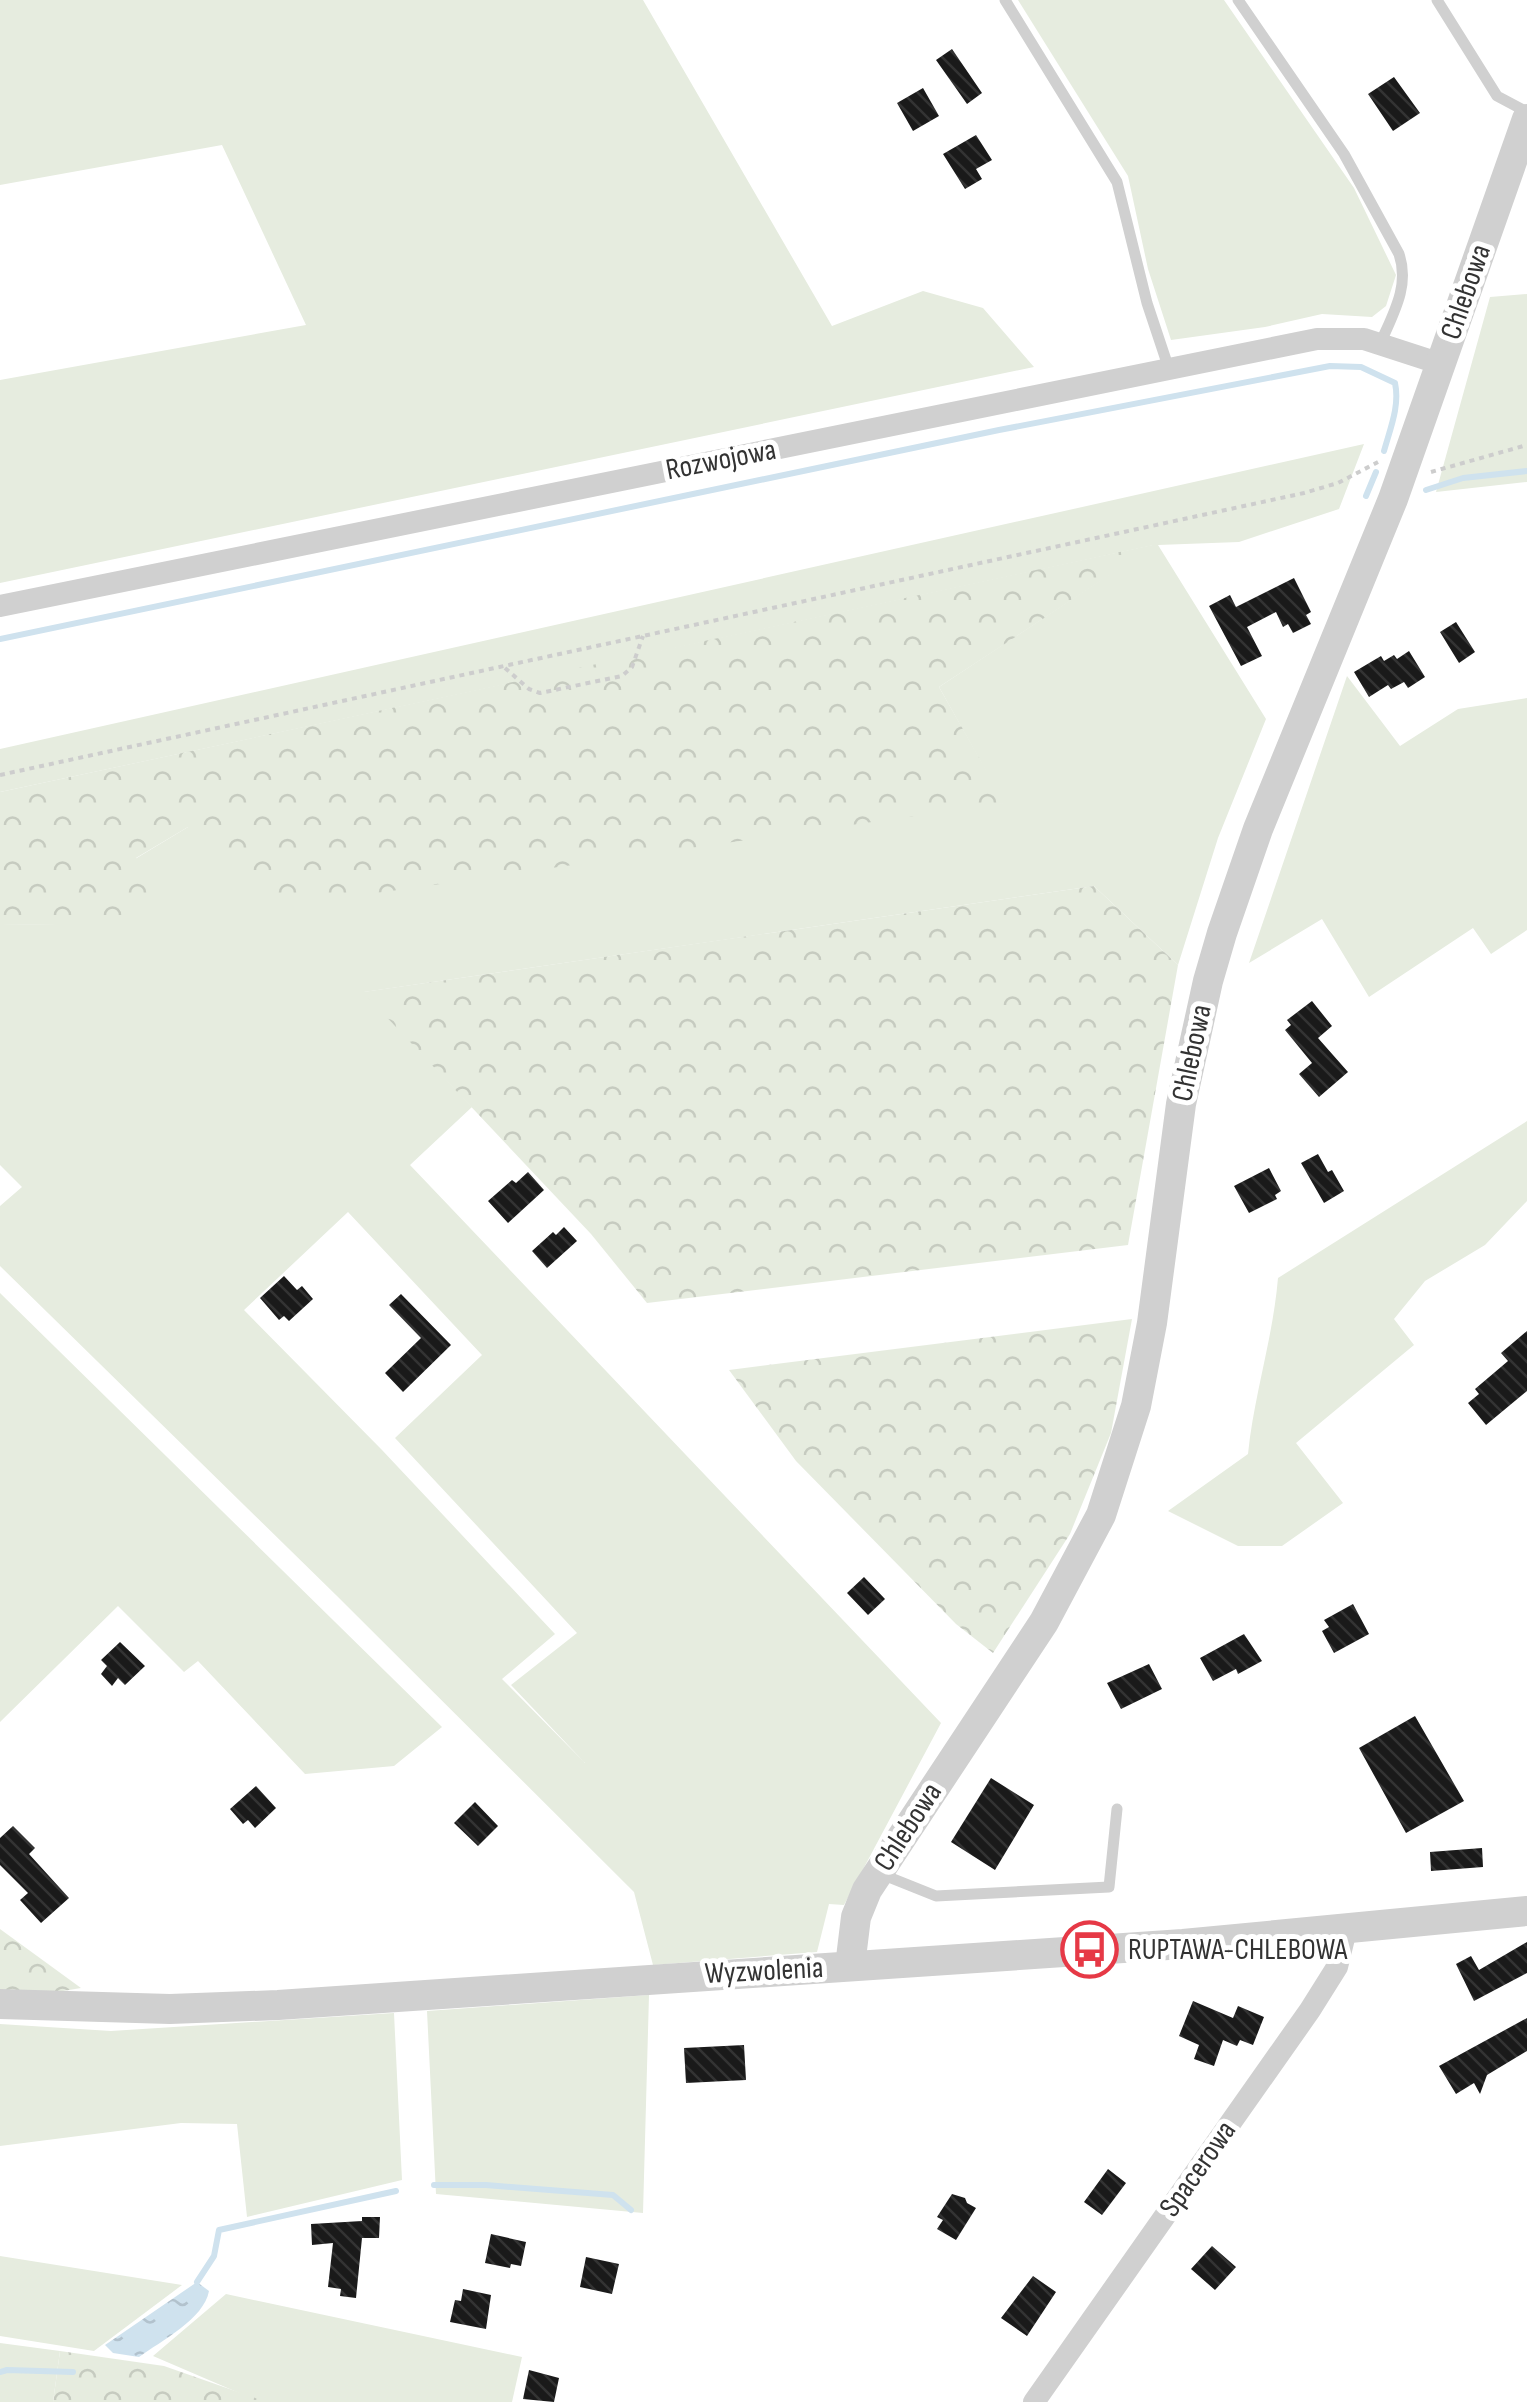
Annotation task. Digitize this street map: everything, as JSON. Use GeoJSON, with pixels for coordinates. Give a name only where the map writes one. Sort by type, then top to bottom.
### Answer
{"type":"FeatureCollection","features":[{"type":"Feature","properties":{"kind":"street","name":"Chlebowa"},"geometry":{"type":"LineString","coordinates":[[850,1966],[856,1917],[877,1873],[1044,1622],[1101,1515],[1142,1382],[1181,1104],[1212,965],[1258,829],[1393,499],[1527,115]]}},
{"type":"Feature","properties":{"kind":"street","name":"Rozwojowa"},"geometry":{"type":"LineString","coordinates":[[0,606],[1317,339],[1364,339],[1441,364]]}},
{"type":"Feature","properties":{"kind":"street","name":"Wyzwolenia"},"geometry":{"type":"LineString","coordinates":[[0,2004],[170,2009],[278,2004],[1184,1944],[1527,1911]]}},
{"type":"Feature","properties":{"kind":"street","name":"Spacerowa"},"geometry":{"type":"LineString","coordinates":[[1034,2402],[1310,2010],[1337,1967],[1346,1930]]}},
{"type":"Feature","properties":{"kind":"lane"},"geometry":{"type":"LineString","coordinates":[[1005,0],[1118,182],[1147,303],[1169,369]]}},
{"type":"Feature","properties":{"kind":"lane"},"geometry":{"type":"LineString","coordinates":[[1238,0],[1344,154],[1399,254],[1404,267],[1403,287],[1380,344]]}},
{"type":"Feature","properties":{"kind":"lane"},"geometry":{"type":"LineString","coordinates":[[1437,0],[1497,96],[1527,115]]}},
{"type":"Feature","properties":{"kind":"lane"},"geometry":{"type":"LineString","coordinates":[[877,1873],[936,1896],[1109,1886],[1117,1808]]}},
{"type":"Feature","properties":{"kind":"path"},"geometry":{"type":"LineString","coordinates":[[0,775],[1304,493],[1338,483],[1377,462],[1417,472],[1434,471],[1527,445]]}},
{"type":"Feature","properties":{"kind":"path"},"geometry":{"type":"LineString","coordinates":[[503,666],[540,693],[616,678],[632,667],[644,636]]}},
{"type":"Feature","properties":{"kind":"green space"},"geometry":{"type":"Polygon","coordinates":[[[0,0],[643,0],[832,326],[923,291],[983,308],[1034,367],[0,583],[0,380],[306,325],[222,145],[0,185],[0,0]]]}},
{"type":"Feature","properties":{"kind":"green space"},"geometry":{"type":"Polygon","coordinates":[[[1018,0],[1224,0],[1354,188],[1396,275],[1386,306],[1372,317],[1322,314],[1265,327],[1171,340],[1148,269],[1128,176],[1018,0]]]}},
{"type":"Feature","properties":{"kind":"green space"},"geometry":{"type":"Polygon","coordinates":[[[1527,294],[1527,482],[1436,492],[1490,297],[1527,294]]]}},
{"type":"Feature","properties":{"kind":"green space"},"geometry":{"type":"Polygon","coordinates":[[[1364,444],[1339,509],[1239,542],[1158,545],[1266,719],[1218,838],[1178,965],[1094,886],[364,992],[472,1107],[410,1165],[941,1723],[844,1905],[829,1904],[817,1952],[653,1965],[634,1892],[0,1266],[0,1206],[22,1187],[0,1165],[0,924],[113,925],[135,859],[188,827],[1004,803],[939,687],[1154,545],[633,657],[629,664],[525,680],[0,792],[0,749],[1364,444]],[[348,1212],[244,1310],[555,1634],[502,1679],[585,1763],[511,1685],[577,1633],[395,1438],[482,1355],[348,1212]]]}},
{"type":"Feature","properties":{"kind":"green space"},"geometry":{"type":"Polygon","coordinates":[[[1157,544],[939,687],[1005,803],[279,907],[188,827],[136,858],[163,896],[113,926],[0,924],[0,792],[1157,544]]]}},
{"type":"Feature","properties":{"kind":"green space"},"geometry":{"type":"Polygon","coordinates":[[[1347,676],[1400,746],[1458,709],[1527,698],[1527,930],[1491,954],[1473,928],[1369,997],[1322,919],[1249,963],[1347,676]]]}},
{"type":"Feature","properties":{"kind":"green space"},"geometry":{"type":"Polygon","coordinates":[[[1094,886],[1178,965],[1128,1245],[647,1303],[591,1234],[363,992],[1094,886]]]}},
{"type":"Feature","properties":{"kind":"green space"},"geometry":{"type":"Polygon","coordinates":[[[1527,1121],[1527,1201],[1485,1245],[1425,1281],[1394,1319],[1414,1345],[1296,1443],[1343,1503],[1282,1546],[1238,1546],[1168,1511],[1248,1454],[1278,1278],[1527,1121]]]}},
{"type":"Feature","properties":{"kind":"green space"},"geometry":{"type":"Polygon","coordinates":[[[0,1293],[442,1727],[394,1766],[305,1774],[198,1661],[184,1672],[118,1606],[0,1722],[0,1293]]]}},
{"type":"Feature","properties":{"kind":"green space"},"geometry":{"type":"Polygon","coordinates":[[[1132,1319],[1111,1433],[1070,1534],[993,1653],[956,1624],[796,1461],[729,1370],[1132,1319]]]}},
{"type":"Feature","properties":{"kind":"green space"},"geometry":{"type":"Polygon","coordinates":[[[0,1929],[81,1988],[27,1997],[0,1996],[0,1929]]]}},
{"type":"Feature","properties":{"kind":"green space"},"geometry":{"type":"Polygon","coordinates":[[[649,1995],[643,2213],[436,2194],[427,2011],[649,1995]]]}},
{"type":"Feature","properties":{"kind":"green space"},"geometry":{"type":"Polygon","coordinates":[[[394,2013],[402,2180],[247,2217],[237,2124],[181,2123],[0,2146],[0,2024],[111,2031],[394,2013]]]}},
{"type":"Feature","properties":{"kind":"green space"},"geometry":{"type":"Polygon","coordinates":[[[0,2256],[182,2285],[94,2351],[0,2336],[0,2256]]]}},
{"type":"Feature","properties":{"kind":"green space"},"geometry":{"type":"Polygon","coordinates":[[[226,2294],[522,2357],[512,2402],[260,2402],[153,2356],[226,2294]]]}},
{"type":"Feature","properties":{"kind":"green space"},"geometry":{"type":"Polygon","coordinates":[[[0,2343],[60,2351],[53,2402],[0,2402],[0,2343]]]}},
{"type":"Feature","properties":{"kind":"green space"},"geometry":{"type":"Polygon","coordinates":[[[60,2351],[164,2366],[267,2402],[53,2402],[60,2351]]]}},
{"type":"Feature","properties":{"kind":"water"},"geometry":{"type":"Polygon","coordinates":[[[197,2282],[209,2291],[199,2311],[139,2357],[113,2353],[105,2345],[197,2282]]]}},
{"type":"Feature","properties":{"kind":"building"},"geometry":{"type":"Polygon","coordinates":[[[952,49],[982,93],[967,104],[936,60],[952,49]]]}},
{"type":"Feature","properties":{"kind":"building"},"geometry":{"type":"Polygon","coordinates":[[[1394,77],[1420,113],[1393,131],[1368,94],[1394,77]]]}},
{"type":"Feature","properties":{"kind":"building"},"geometry":{"type":"Polygon","coordinates":[[[923,88],[939,116],[913,131],[897,103],[923,88]]]}},
{"type":"Feature","properties":{"kind":"building"},"geometry":{"type":"Polygon","coordinates":[[[976,135],[992,160],[976,169],[982,179],[965,189],[943,154],[976,135]]]}},
{"type":"Feature","properties":{"kind":"building"},"geometry":{"type":"Polygon","coordinates":[[[1294,578],[1311,612],[1306,615],[1311,624],[1293,633],[1288,624],[1283,627],[1276,612],[1247,627],[1262,656],[1241,666],[1209,606],[1230,595],[1236,607],[1294,578]]]}},
{"type":"Feature","properties":{"kind":"building"},"geometry":{"type":"Polygon","coordinates":[[[1456,622],[1475,652],[1459,663],[1440,632],[1456,622]]]}},
{"type":"Feature","properties":{"kind":"building"},"geometry":{"type":"Polygon","coordinates":[[[1409,651],[1425,677],[1408,688],[1404,682],[1391,689],[1388,685],[1369,697],[1354,672],[1381,656],[1384,661],[1394,655],[1397,659],[1409,651]]]}},
{"type":"Feature","properties":{"kind":"building"},"geometry":{"type":"Polygon","coordinates":[[[1312,1001],[1332,1026],[1318,1038],[1348,1072],[1319,1097],[1299,1074],[1312,1063],[1285,1030],[1291,1025],[1287,1020],[1312,1001]]]}},
{"type":"Feature","properties":{"kind":"building"},"geometry":{"type":"Polygon","coordinates":[[[1318,1154],[1344,1191],[1324,1203],[1301,1163],[1318,1154]]]}},
{"type":"Feature","properties":{"kind":"building"},"geometry":{"type":"Polygon","coordinates":[[[1269,1168],[1281,1191],[1275,1195],[1277,1199],[1249,1213],[1234,1186],[1269,1168]]]}},
{"type":"Feature","properties":{"kind":"building"},"geometry":{"type":"Polygon","coordinates":[[[528,1172],[544,1190],[508,1223],[488,1201],[528,1172]]]}},
{"type":"Feature","properties":{"kind":"building"},"geometry":{"type":"Polygon","coordinates":[[[564,1227],[577,1241],[547,1268],[532,1251],[564,1227]]]}},
{"type":"Feature","properties":{"kind":"building"},"geometry":{"type":"Polygon","coordinates":[[[284,1276],[297,1290],[302,1286],[313,1299],[289,1321],[284,1316],[279,1320],[260,1298],[284,1276]]]}},
{"type":"Feature","properties":{"kind":"building"},"geometry":{"type":"Polygon","coordinates":[[[401,1294],[451,1345],[403,1392],[385,1373],[421,1338],[389,1305],[401,1294]]]}},
{"type":"Feature","properties":{"kind":"building"},"geometry":{"type":"Polygon","coordinates":[[[1527,1331],[1527,1391],[1486,1425],[1468,1403],[1479,1394],[1475,1389],[1508,1361],[1501,1353],[1527,1331]]]}},
{"type":"Feature","properties":{"kind":"building"},"geometry":{"type":"Polygon","coordinates":[[[864,1577],[885,1599],[868,1615],[847,1593],[864,1577]]]}},
{"type":"Feature","properties":{"kind":"building"},"geometry":{"type":"Polygon","coordinates":[[[1353,1604],[1369,1634],[1334,1653],[1322,1631],[1329,1627],[1324,1620],[1353,1604]]]}},
{"type":"Feature","properties":{"kind":"building"},"geometry":{"type":"Polygon","coordinates":[[[1244,1634],[1262,1661],[1213,1681],[1200,1658],[1244,1634]]]}},
{"type":"Feature","properties":{"kind":"building"},"geometry":{"type":"Polygon","coordinates":[[[120,1642],[145,1666],[125,1685],[118,1678],[112,1686],[101,1674],[107,1666],[101,1660],[120,1642]]]}},
{"type":"Feature","properties":{"kind":"building"},"geometry":{"type":"Polygon","coordinates":[[[1149,1664],[1162,1689],[1121,1709],[1107,1683],[1149,1664]]]}},
{"type":"Feature","properties":{"kind":"building"},"geometry":{"type":"Polygon","coordinates":[[[1415,1716],[1464,1801],[1406,1833],[1359,1748],[1415,1716]]]}},
{"type":"Feature","properties":{"kind":"building"},"geometry":{"type":"Polygon","coordinates":[[[991,1778],[1034,1805],[995,1870],[951,1842],[991,1778]]]}},
{"type":"Feature","properties":{"kind":"building"},"geometry":{"type":"Polygon","coordinates":[[[256,1786],[276,1808],[255,1828],[248,1820],[243,1824],[230,1809],[256,1786]]]}},
{"type":"Feature","properties":{"kind":"building"},"geometry":{"type":"Polygon","coordinates":[[[475,1802],[498,1826],[478,1846],[454,1823],[475,1802]]]}},
{"type":"Feature","properties":{"kind":"building"},"geometry":{"type":"Polygon","coordinates":[[[13,1826],[35,1848],[29,1854],[69,1898],[41,1923],[20,1900],[28,1893],[0,1865],[0,1838],[13,1826]]]}},
{"type":"Feature","properties":{"kind":"building"},"geometry":{"type":"Polygon","coordinates":[[[1482,1848],[1483,1867],[1431,1871],[1430,1852],[1482,1848]]]}},
{"type":"Feature","properties":{"kind":"building"},"geometry":{"type":"Polygon","coordinates":[[[1527,1942],[1527,1973],[1474,2001],[1456,1964],[1471,1956],[1479,1970],[1527,1942]]]}},
{"type":"Feature","properties":{"kind":"building"},"geometry":{"type":"Polygon","coordinates":[[[1193,2001],[1233,2018],[1238,2006],[1264,2017],[1253,2045],[1240,2040],[1237,2046],[1223,2040],[1214,2066],[1194,2059],[1199,2045],[1179,2036],[1193,2001]]]}},
{"type":"Feature","properties":{"kind":"building"},"geometry":{"type":"Polygon","coordinates":[[[1527,2018],[1527,2051],[1487,2075],[1480,2094],[1474,2083],[1456,2094],[1439,2066],[1527,2018]]]}},
{"type":"Feature","properties":{"kind":"building"},"geometry":{"type":"Polygon","coordinates":[[[744,2045],[746,2080],[686,2083],[684,2048],[744,2045]]]}},
{"type":"Feature","properties":{"kind":"building"},"geometry":{"type":"Polygon","coordinates":[[[1108,2169],[1126,2183],[1102,2215],[1084,2202],[1108,2169]]]}},
{"type":"Feature","properties":{"kind":"building"},"geometry":{"type":"Polygon","coordinates":[[[952,2194],[965,2198],[976,2208],[956,2240],[937,2229],[943,2220],[937,2217],[952,2194]]]}},
{"type":"Feature","properties":{"kind":"building"},"geometry":{"type":"Polygon","coordinates":[[[362,2217],[380,2217],[379,2238],[362,2238],[356,2298],[340,2296],[341,2289],[328,2287],[333,2243],[312,2245],[311,2224],[362,2221],[362,2217]]]}},
{"type":"Feature","properties":{"kind":"building"},"geometry":{"type":"Polygon","coordinates":[[[491,2234],[526,2242],[521,2266],[485,2263],[491,2234]]]}},
{"type":"Feature","properties":{"kind":"building"},"geometry":{"type":"Polygon","coordinates":[[[1212,2246],[1236,2267],[1215,2290],[1191,2269],[1212,2246]]]}},
{"type":"Feature","properties":{"kind":"building"},"geometry":{"type":"Polygon","coordinates":[[[586,2257],[619,2264],[612,2294],[580,2287],[586,2257]]]}},
{"type":"Feature","properties":{"kind":"building"},"geometry":{"type":"Polygon","coordinates":[[[1033,2276],[1056,2292],[1027,2336],[1001,2318],[1033,2276]]]}},
{"type":"Feature","properties":{"kind":"building"},"geometry":{"type":"Polygon","coordinates":[[[463,2289],[491,2295],[486,2329],[450,2322],[455,2300],[461,2301],[463,2289]]]}},
{"type":"Feature","properties":{"kind":"building"},"geometry":{"type":"Polygon","coordinates":[[[529,2370],[559,2378],[554,2402],[523,2399],[529,2370]]]}},
{"type":"Feature","properties":{"kind":"waterway"},"geometry":{"type":"LineString","coordinates":[[0,639],[999,430],[1330,366],[1361,367],[1395,383],[1395,409],[1384,451]]}},
{"type":"Feature","properties":{"kind":"waterway"},"geometry":{"type":"LineString","coordinates":[[1426,490],[1463,478],[1527,471]]}},
{"type":"Feature","properties":{"kind":"waterway"},"geometry":{"type":"LineString","coordinates":[[1366,496],[1376,472]]}},
{"type":"Feature","properties":{"kind":"waterway"},"geometry":{"type":"LineString","coordinates":[[434,2185],[613,2195],[631,2210]]}},
{"type":"Feature","properties":{"kind":"waterway"},"geometry":{"type":"LineString","coordinates":[[197,2282],[214,2256],[219,2230],[396,2191]]}},
{"type":"Feature","properties":{"kind":"waterway"},"geometry":{"type":"LineString","coordinates":[[0,2372],[73,2372]]}},
{"type":"Feature","properties":{"kind":"place","name":"RUPTAWA-CHLEBOWA"},"geometry":{"type":"Point","coordinates":[1089,1950]}}]}
